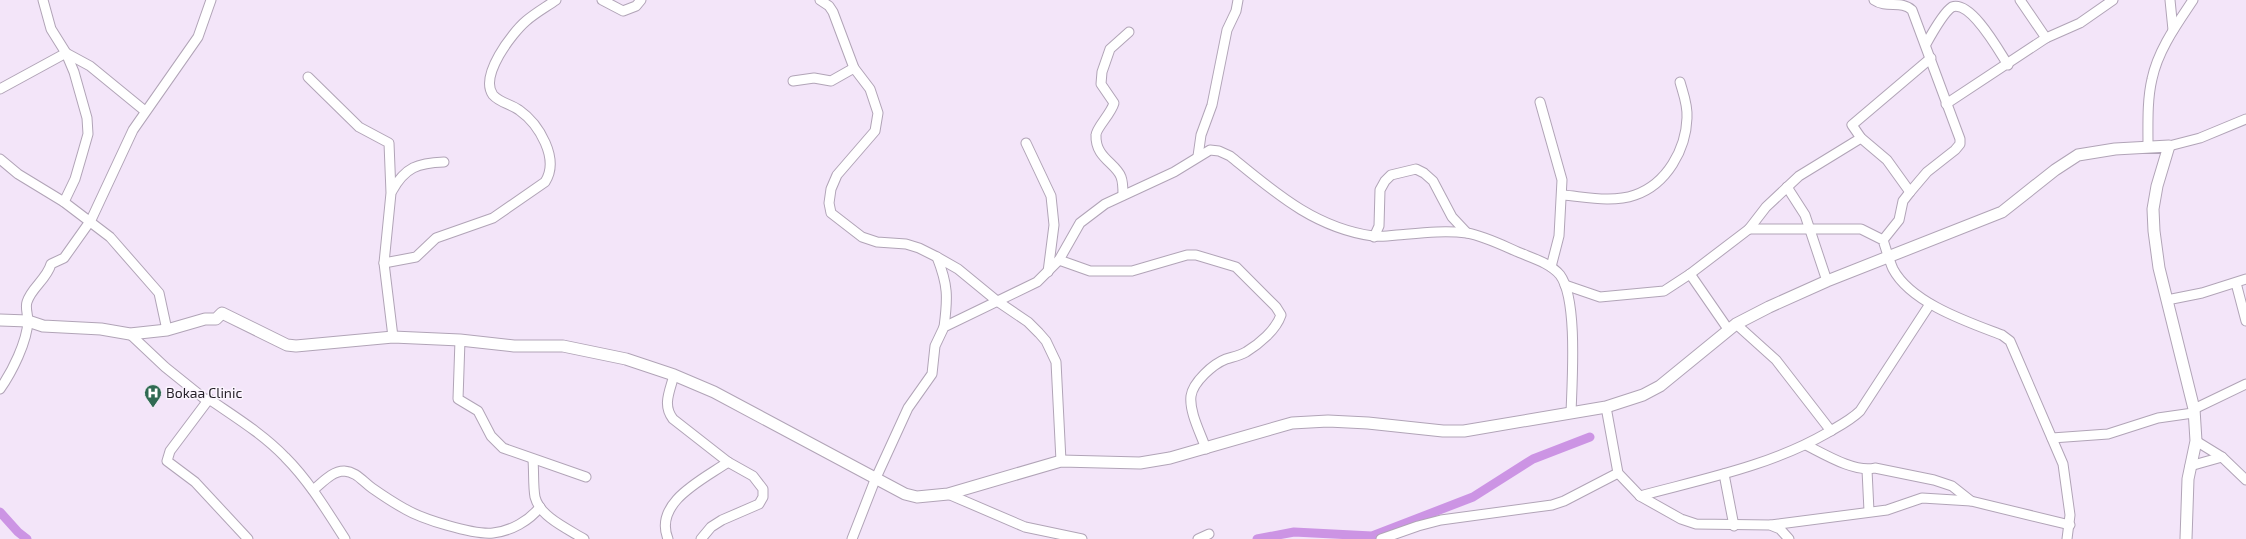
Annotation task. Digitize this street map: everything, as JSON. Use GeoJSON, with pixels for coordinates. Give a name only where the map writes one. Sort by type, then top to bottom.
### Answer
{"type":"FeatureCollection","features":[{"type":"Feature","properties":{"kind":"street"},"geometry":{"type":"LineString","coordinates":[[43,0],[51,29],[66,53],[74,72],[87,118],[88,134],[75,179],[64,202]]}},
{"type":"Feature","properties":{"kind":"street"},"geometry":{"type":"LineString","coordinates":[[0,389],[11,372],[28,321],[26,304],[29,298],[49,273],[51,264],[64,258],[91,220],[133,130],[198,38],[211,0]]}},
{"type":"Feature","properties":{"kind":"street"},"geometry":{"type":"LineString","coordinates":[[384,263],[416,257],[436,238],[493,218],[545,182],[550,175],[551,164],[545,142],[534,125],[519,110],[498,99],[489,87],[490,72],[496,60],[521,26],[556,0]]}},
{"type":"Feature","properties":{"kind":"street"},"geometry":{"type":"LineString","coordinates":[[602,0],[623,11],[636,6],[641,0]]}},
{"type":"Feature","properties":{"kind":"street"},"geometry":{"type":"LineString","coordinates":[[820,0],[829,6],[854,68],[870,89],[878,113],[876,131],[846,163],[837,175],[831,189],[829,203],[831,213],[862,237],[877,242],[906,244],[919,248],[958,269],[997,301],[1028,322],[1046,341],[1052,350],[1056,362],[1061,461]]}},
{"type":"Feature","properties":{"kind":"street"},"geometry":{"type":"LineString","coordinates":[[1198,156],[1201,136],[1212,105],[1227,30],[1236,11],[1238,0]]}},
{"type":"Feature","properties":{"kind":"street"},"geometry":{"type":"LineString","coordinates":[[1874,0],[1881,5],[1902,4],[1907,6],[1916,19],[1960,139],[1960,144],[1927,172],[1903,201],[1899,220],[1883,240]]}},
{"type":"Feature","properties":{"kind":"street"},"geometry":{"type":"LineString","coordinates":[[2020,0],[2046,38]]}},
{"type":"Feature","properties":{"kind":"street"},"geometry":{"type":"LineString","coordinates":[[1946,104],[2008,65],[2046,38],[2086,19],[2113,0]]}},
{"type":"Feature","properties":{"kind":"street"},"geometry":{"type":"LineString","coordinates":[[2170,0],[2173,30]]}},
{"type":"Feature","properties":{"kind":"street"},"geometry":{"type":"LineString","coordinates":[[2148,146],[2151,80],[2156,64],[2173,30],[2193,0]]}},
{"type":"Feature","properties":{"kind":"street"},"geometry":{"type":"LineString","coordinates":[[1926,44],[1950,8],[1958,4],[1964,5],[1975,16],[2008,65]]}},
{"type":"Feature","properties":{"kind":"street"},"geometry":{"type":"LineString","coordinates":[[1123,195],[1121,176],[1102,155],[1096,136],[1097,131],[1111,112],[1114,103],[1112,97],[1101,84],[1106,60],[1110,48],[1129,32]]}},
{"type":"Feature","properties":{"kind":"street"},"geometry":{"type":"LineString","coordinates":[[0,89],[66,53]]}},
{"type":"Feature","properties":{"kind":"street"},"geometry":{"type":"LineString","coordinates":[[66,53],[90,66],[145,111]]}},
{"type":"Feature","properties":{"kind":"street"},"geometry":{"type":"LineString","coordinates":[[1910,192],[1887,160],[1861,138],[1852,125],[1931,58]]}},
{"type":"Feature","properties":{"kind":"street"},"geometry":{"type":"LineString","coordinates":[[793,81],[814,78],[831,80],[854,68]]}},
{"type":"Feature","properties":{"kind":"street"},"geometry":{"type":"LineString","coordinates":[[308,77],[356,124],[389,143],[391,193],[384,263],[393,337]]}},
{"type":"Feature","properties":{"kind":"street"},"geometry":{"type":"LineString","coordinates":[[1562,195],[1603,199],[1622,198],[1636,195],[1660,178],[1676,160],[1684,138],[1687,118],[1686,102],[1680,82]]}},
{"type":"Feature","properties":{"kind":"street"},"geometry":{"type":"LineString","coordinates":[[1540,102],[1560,170],[1562,195],[1559,236],[1552,267]]}},
{"type":"Feature","properties":{"kind":"street"},"geometry":{"type":"LineString","coordinates":[[0,320],[28,321],[43,326],[102,329],[130,334],[167,330],[205,319],[216,319],[222,314],[287,345],[296,346],[393,337],[460,340],[514,346],[564,346],[626,359],[674,375],[714,392],[829,452],[875,480],[905,494],[917,497],[948,494],[1061,461],[1154,462],[1206,449],[1292,423],[1328,421],[1355,422],[1443,431],[1464,431],[1606,406],[1643,395],[1660,386],[1732,327],[1769,307],[1827,282],[2002,212],[2054,170],[2078,155],[2148,146],[2169,146],[2200,138],[2246,119]]}},
{"type":"Feature","properties":{"kind":"street"},"geometry":{"type":"LineString","coordinates":[[1566,285],[1600,297],[1664,291],[1690,274],[1749,228],[1766,207],[1799,176],[1861,138]]}},
{"type":"Feature","properties":{"kind":"street"},"geometry":{"type":"LineString","coordinates":[[1026,143],[1051,196],[1054,225],[1048,272]]}},
{"type":"Feature","properties":{"kind":"street"},"geometry":{"type":"LineString","coordinates":[[2169,146],[2157,186],[2153,209],[2159,268],[2194,409],[2196,441],[2190,466],[2186,539]]}},
{"type":"Feature","properties":{"kind":"street"},"geometry":{"type":"LineString","coordinates":[[944,327],[1037,282],[1059,260],[1080,223],[1099,208],[1123,195],[1174,172],[1210,150],[1224,153],[1287,203],[1340,228],[1374,237],[1432,233],[1467,234],[1496,242],[1552,267],[1560,275],[1566,285],[1574,346],[1571,413]]}},
{"type":"Feature","properties":{"kind":"street"},"geometry":{"type":"LineString","coordinates":[[0,159],[18,174],[91,220],[110,236],[159,293],[167,330]]}},
{"type":"Feature","properties":{"kind":"street"},"geometry":{"type":"LineString","coordinates":[[391,193],[399,179],[411,168],[424,163],[444,162]]}},
{"type":"Feature","properties":{"kind":"street"},"geometry":{"type":"LineString","coordinates":[[1374,237],[1379,226],[1380,190],[1385,181],[1391,175],[1416,169],[1424,173],[1433,181],[1452,216],[1467,234]]}},
{"type":"Feature","properties":{"kind":"street"},"geometry":{"type":"LineString","coordinates":[[1787,187],[1802,210],[1810,229],[1827,282]]}},
{"type":"Feature","properties":{"kind":"street"},"geometry":{"type":"LineString","coordinates":[[1749,228],[1772,227],[1861,229],[1883,240],[1889,258],[1899,278],[1910,290],[1930,304],[2002,335],[2010,341],[2063,464],[2070,525],[2067,539]]}},
{"type":"Feature","properties":{"kind":"street"},"geometry":{"type":"LineString","coordinates":[[1059,260],[1090,271],[1132,271],[1188,255],[1196,255],[1236,267],[1276,307],[1280,315],[1274,329],[1246,351],[1224,360],[1214,367],[1194,387],[1191,397],[1192,409],[1206,449]]}},
{"type":"Feature","properties":{"kind":"street"},"geometry":{"type":"LineString","coordinates":[[852,539],[875,480],[908,408],[932,374],[935,346],[944,327],[947,293],[945,278],[937,257]]}},
{"type":"Feature","properties":{"kind":"street"},"geometry":{"type":"LineString","coordinates":[[1690,274],[1732,327],[1776,360],[1830,431]]}},
{"type":"Feature","properties":{"kind":"street"},"geometry":{"type":"LineString","coordinates":[[2167,300],[2202,293],[2246,279]]}},
{"type":"Feature","properties":{"kind":"street"},"geometry":{"type":"LineString","coordinates":[[2236,283],[2246,321]]}},
{"type":"Feature","properties":{"kind":"street"},"geometry":{"type":"LineString","coordinates":[[1640,496],[1724,474],[1777,458],[1806,445],[1853,418],[1860,410],[1930,304]]}},
{"type":"Feature","properties":{"kind":"street"},"geometry":{"type":"LineString","coordinates":[[130,334],[171,372],[206,400],[209,399],[268,441],[303,475],[345,539]]}},
{"type":"Feature","properties":{"kind":"street"},"geometry":{"type":"LineString","coordinates":[[460,340],[458,399],[478,411],[497,444],[510,452],[586,477]]}},
{"type":"Feature","properties":{"kind":"street"},"geometry":{"type":"LineString","coordinates":[[674,375],[667,400],[669,414],[673,419],[728,462],[753,476],[763,489],[763,497],[759,504],[722,520],[711,527],[701,539]]}},
{"type":"Feature","properties":{"kind":"street"},"geometry":{"type":"LineString","coordinates":[[2052,438],[2108,434],[2158,418],[2193,413],[2194,409],[2246,384]]}},
{"type":"Feature","properties":{"kind":"street"},"geometry":{"type":"LineString","coordinates":[[209,399],[170,451],[166,461],[195,482],[239,535],[248,539]]}},
{"type":"Feature","properties":{"kind":"street"},"geometry":{"type":"LineString","coordinates":[[1606,406],[1618,473],[1640,496],[1682,519],[1696,524],[1734,526],[1770,525],[1869,511],[1887,510],[1928,498],[1971,501],[2070,525]]}},
{"type":"Feature","properties":{"kind":"street"},"geometry":{"type":"LineString","coordinates":[[2196,441],[2222,458],[2246,480]]}},
{"type":"Feature","properties":{"kind":"street"},"geometry":{"type":"LineString","coordinates":[[1806,445],[1842,462],[1866,470],[1875,468],[1934,480],[1952,486],[1971,501]]}},
{"type":"Feature","properties":{"kind":"street"},"geometry":{"type":"LineString","coordinates":[[2190,466],[2222,458]]}},
{"type":"Feature","properties":{"kind":"street"},"geometry":{"type":"LineString","coordinates":[[533,460],[536,497],[540,507],[555,520],[584,539]]}},
{"type":"Feature","properties":{"kind":"street"},"geometry":{"type":"LineString","coordinates":[[664,539],[664,528],[667,514],[672,504],[728,462]]}},
{"type":"Feature","properties":{"kind":"street"},"geometry":{"type":"LineString","coordinates":[[1866,470],[1869,511]]}},
{"type":"Feature","properties":{"kind":"street"},"geometry":{"type":"LineString","coordinates":[[313,490],[334,473],[351,472],[363,479],[370,487],[406,510],[454,528],[493,533],[525,522],[532,518],[540,507]]}},
{"type":"Feature","properties":{"kind":"street"},"geometry":{"type":"LineString","coordinates":[[1381,539],[1418,526],[1441,520],[1552,505],[1564,501],[1618,473]]}},
{"type":"Feature","properties":{"kind":"street"},"geometry":{"type":"LineString","coordinates":[[1724,474],[1734,526]]}},
{"type":"Feature","properties":{"kind":"street"},"geometry":{"type":"LineString","coordinates":[[948,494],[1025,527],[1082,539]]}},
{"type":"Feature","properties":{"kind":"street"},"geometry":{"type":"LineString","coordinates":[[1770,525],[1780,529],[1789,539]]}},
{"type":"Feature","properties":{"kind":"street"},"geometry":{"type":"LineString","coordinates":[[493,533],[502,539]]}},
{"type":"Feature","properties":{"kind":"street"},"geometry":{"type":"LineString","coordinates":[[1198,539],[1209,534]]}},
{"type":"Feature","properties":{"kind":"waterway"},"geometry":{"type":"LineString","coordinates":[[1257,539],[1294,532],[1372,536],[1473,497],[1533,459],[1590,437]]}},
{"type":"Feature","properties":{"kind":"waterway"},"geometry":{"type":"LineString","coordinates":[[0,512],[18,532],[27,539]]}},
{"type":"Feature","properties":{"kind":"place","name":"Bokaa Clinic"},"geometry":{"type":"Point","coordinates":[153,408]}}]}
